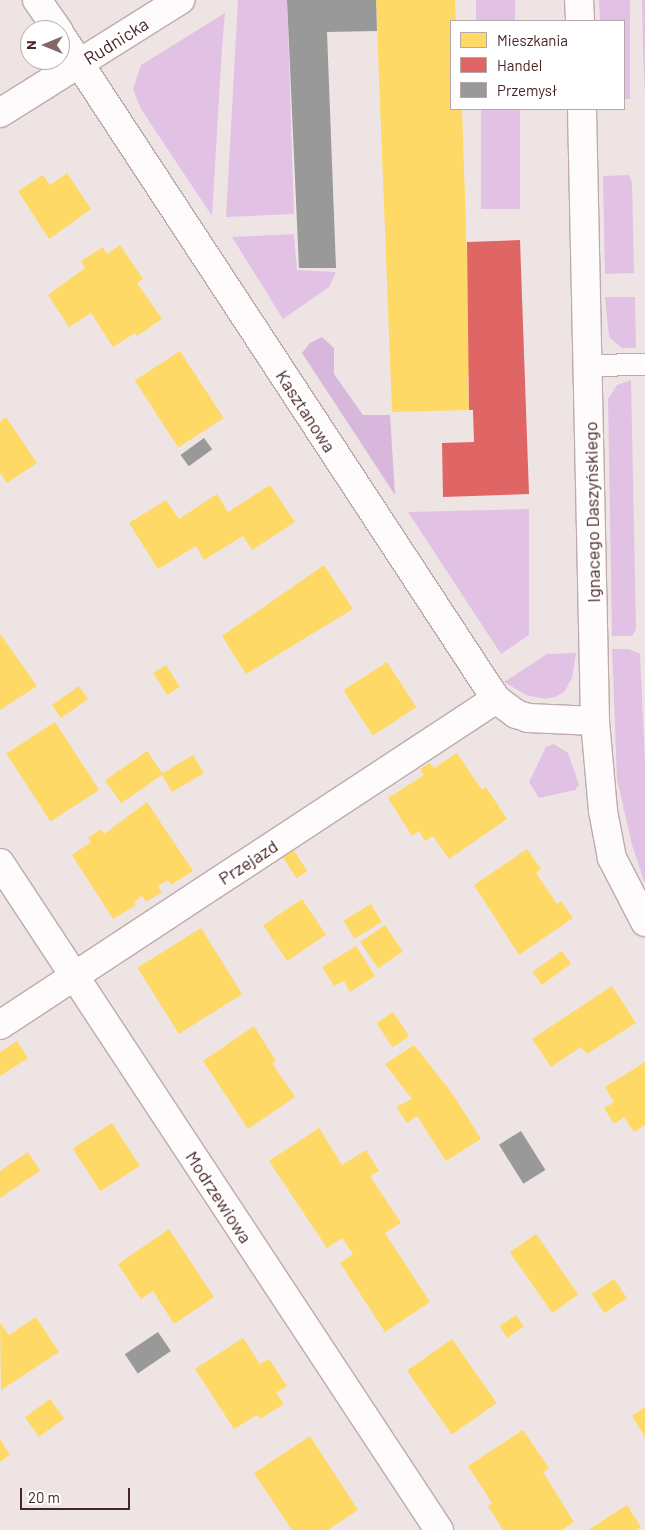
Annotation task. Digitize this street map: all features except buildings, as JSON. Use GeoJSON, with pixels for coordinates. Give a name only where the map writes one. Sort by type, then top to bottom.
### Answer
{"type":"FeatureCollection","features":[{"type":"Feature","properties":{"kind":"street"},"geometry":{"type":"LineString","coordinates":[[37,0],[51,20]]}},
{"type":"Feature","properties":{"kind":"street","name":"Rudnicka"},"geometry":{"type":"LineString","coordinates":[[0,113],[180,0]]}},
{"type":"Feature","properties":{"kind":"street"},"geometry":{"type":"LineString","coordinates":[[579,0],[580,20]]}},
{"type":"Feature","properties":{"kind":"street","name":"Kasztanowa"},"geometry":{"type":"LineString","coordinates":[[70,48],[496,699],[516,714],[528,718],[595,721]]}},
{"type":"Feature","properties":{"kind":"street","name":"Ignacego Daszyńskiego"},"geometry":{"type":"LineString","coordinates":[[582,110],[595,721],[603,811],[612,858],[641,916]]}},
{"type":"Feature","properties":{"kind":"street","name":"Przejazd"},"geometry":{"type":"LineString","coordinates":[[0,1025],[496,699]]}},
{"type":"Feature","properties":{"kind":"street","name":"Modrzewiowa"},"geometry":{"type":"LineString","coordinates":[[0,863],[439,1530]]}},
{"type":"Feature","properties":{"kind":"lane"},"geometry":{"type":"LineString","coordinates":[[588,364],[645,364]]}},
{"type":"Feature","properties":{"kind":"shaded area"},"geometry":{"type":"Polygon","coordinates":[[[238,0],[287,0],[294,214],[226,217],[238,0]]]}},
{"type":"Feature","properties":{"kind":"shaded area"},"geometry":{"type":"Polygon","coordinates":[[[476,0],[515,0],[515,20],[476,20],[476,0]]]}},
{"type":"Feature","properties":{"kind":"shaded area"},"geometry":{"type":"Polygon","coordinates":[[[599,0],[630,0],[630,99],[625,99],[625,20],[600,20],[599,0]]]}},
{"type":"Feature","properties":{"kind":"shaded area"},"geometry":{"type":"Polygon","coordinates":[[[642,0],[645,0],[645,93],[643,53],[642,0]]]}},
{"type":"Feature","properties":{"kind":"shaded area"},"geometry":{"type":"Polygon","coordinates":[[[225,13],[212,216],[141,109],[133,89],[141,65],[225,13]]]}},
{"type":"Feature","properties":{"kind":"shaded area"},"geometry":{"type":"Polygon","coordinates":[[[481,110],[520,110],[520,209],[481,209],[481,110]]]}},
{"type":"Feature","properties":{"kind":"shaded area"},"geometry":{"type":"Polygon","coordinates":[[[629,175],[632,182],[634,273],[605,274],[603,176],[629,175]]]}},
{"type":"Feature","properties":{"kind":"shaded area"},"geometry":{"type":"Polygon","coordinates":[[[294,234],[297,270],[336,272],[329,287],[283,319],[232,237],[294,234]]]}},
{"type":"Feature","properties":{"kind":"shaded area"},"geometry":{"type":"Polygon","coordinates":[[[605,297],[635,297],[636,348],[622,348],[609,337],[605,297]]]}},
{"type":"Feature","properties":{"kind":"shaded area"},"geometry":{"type":"Polygon","coordinates":[[[322,337],[334,348],[334,374],[363,415],[390,415],[395,495],[302,353],[310,343],[322,337]]]}},
{"type":"Feature","properties":{"kind":"shaded area"},"geometry":{"type":"Polygon","coordinates":[[[631,380],[636,629],[632,636],[612,636],[608,399],[617,385],[631,380]]]}},
{"type":"Feature","properties":{"kind":"shaded area"},"geometry":{"type":"Polygon","coordinates":[[[529,509],[529,635],[501,654],[408,512],[529,509]]]}},
{"type":"Feature","properties":{"kind":"shaded area"},"geometry":{"type":"Polygon","coordinates":[[[612,649],[629,649],[640,654],[645,761],[645,884],[632,845],[617,779],[612,649]]]}},
{"type":"Feature","properties":{"kind":"shaded area"},"geometry":{"type":"Polygon","coordinates":[[[576,653],[572,678],[564,692],[555,697],[545,699],[526,695],[504,682],[547,654],[576,653]]]}},
{"type":"Feature","properties":{"kind":"shaded area"},"geometry":{"type":"Polygon","coordinates":[[[554,744],[568,753],[579,785],[575,790],[539,798],[529,782],[546,747],[554,744]]]}}]}
